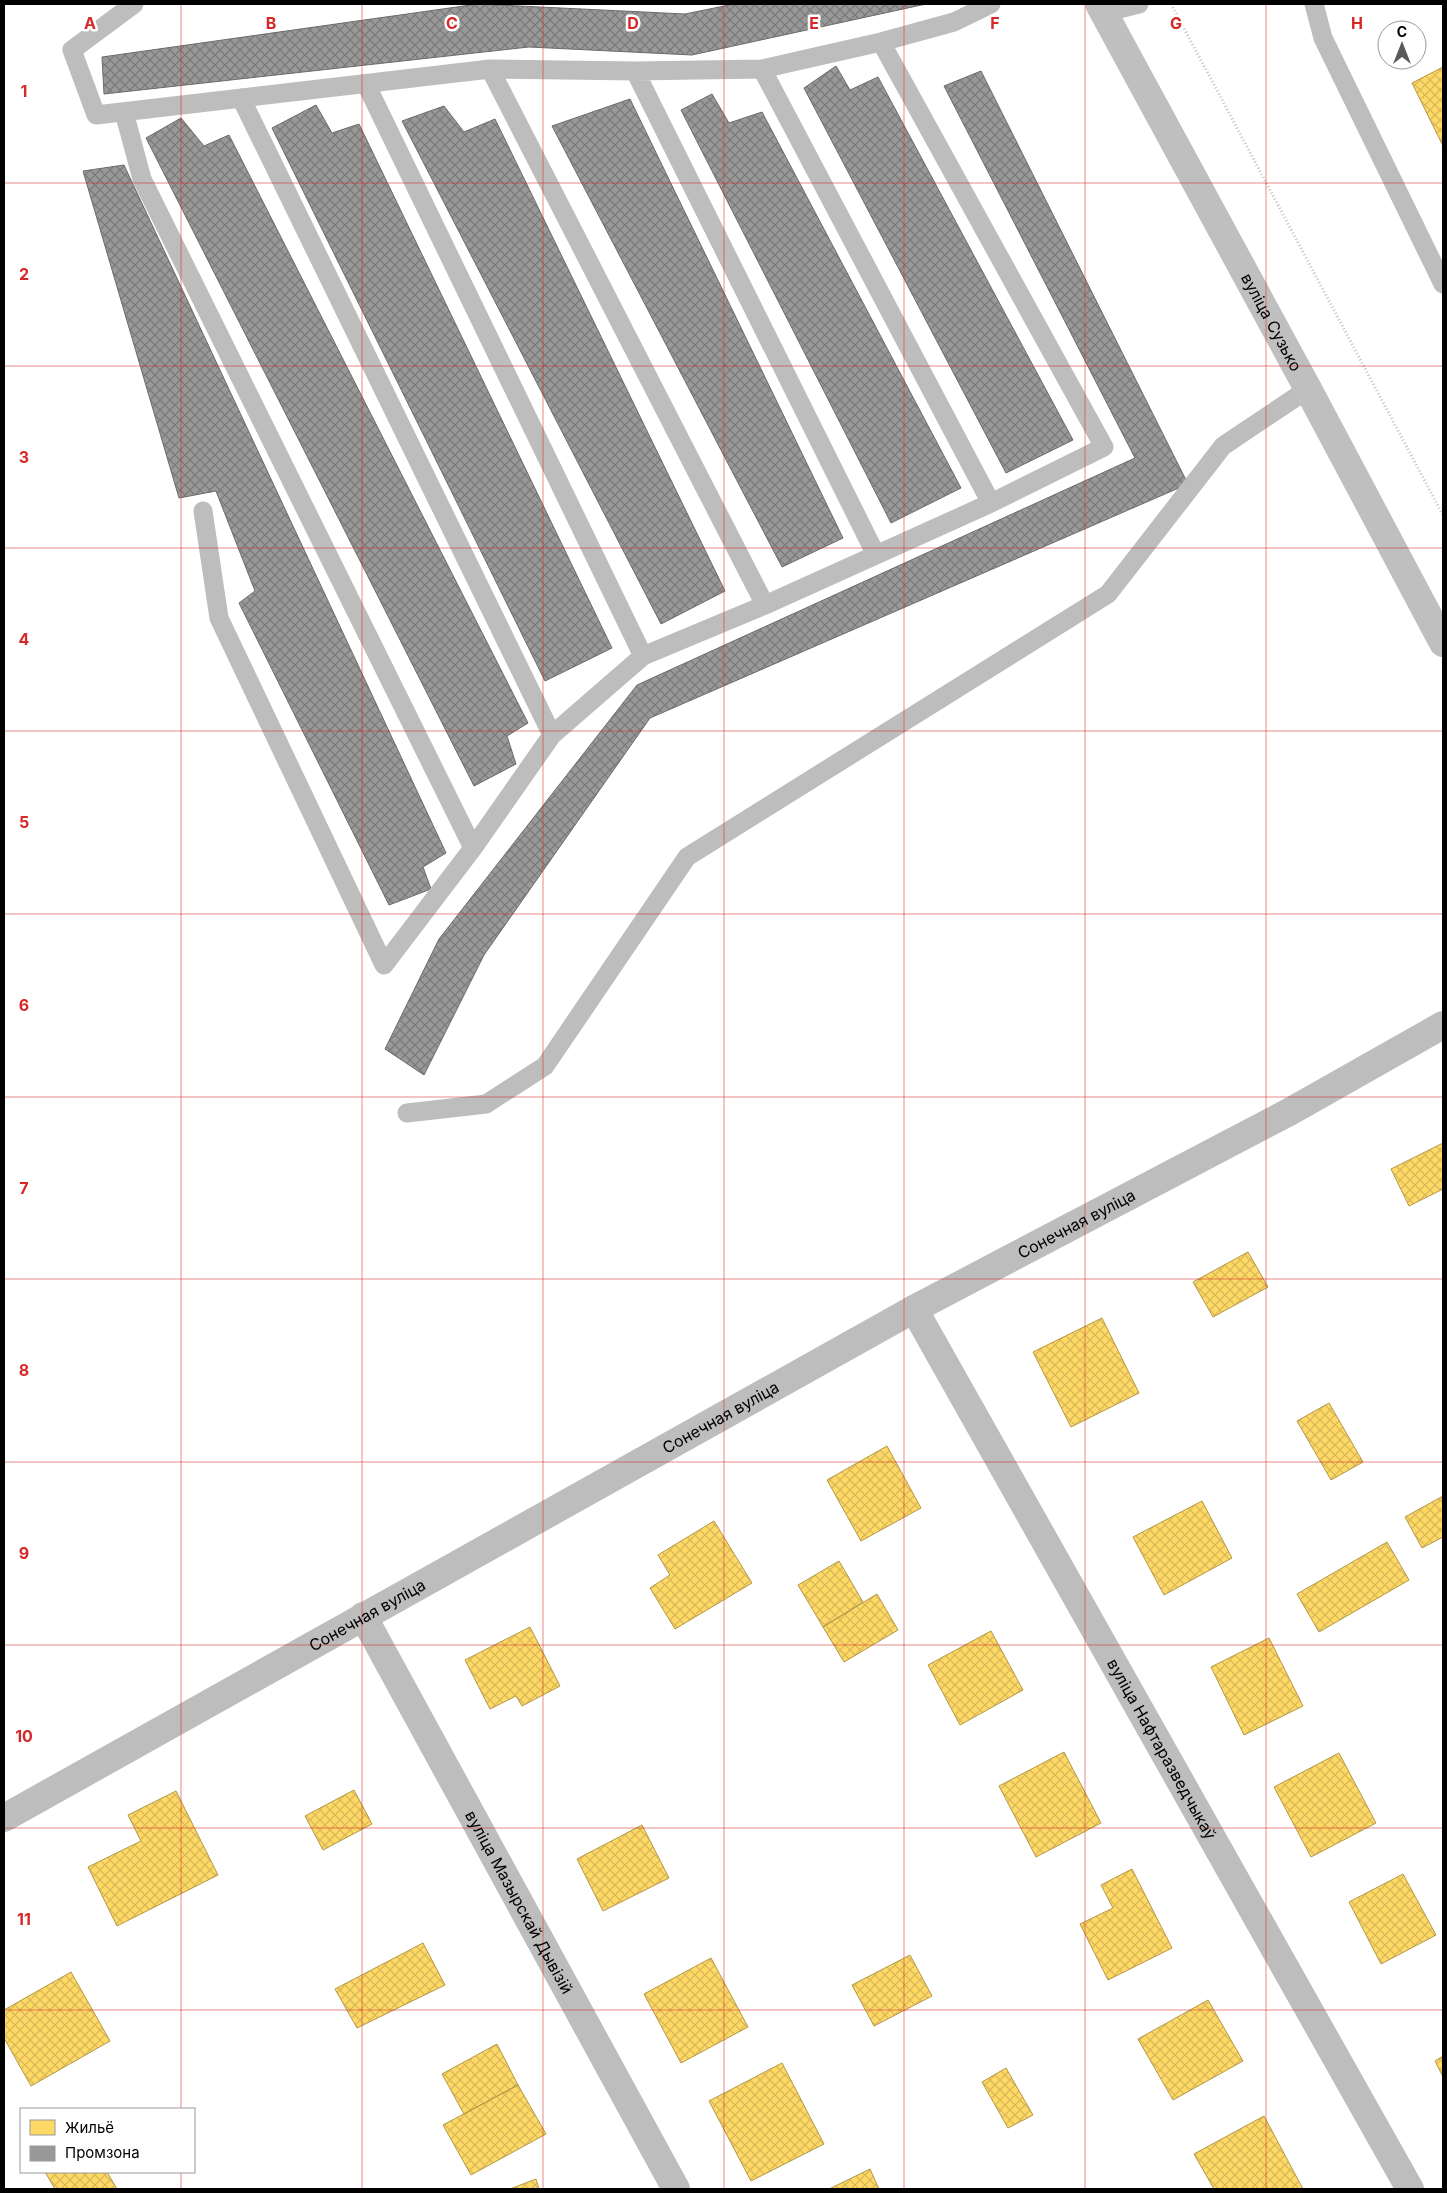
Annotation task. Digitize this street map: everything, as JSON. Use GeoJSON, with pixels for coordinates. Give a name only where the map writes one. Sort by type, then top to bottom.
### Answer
{"type":"FeatureCollection","features":[{"type":"Feature","properties":{"kind":"street","name":"вуліца Сузько"},"geometry":{"type":"LineString","coordinates":[[1101,8],[1308,389],[1443,643]]}},
{"type":"Feature","properties":{"kind":"street","name":"Сонечная вуліца"},"geometry":{"type":"LineString","coordinates":[[4,1818],[914,1308],[1290,1111],[1443,1025]]}},
{"type":"Feature","properties":{"kind":"street","name":"вуліца Нафтаразведчыкаў"},"geometry":{"type":"LineString","coordinates":[[914,1308],[1410,2189]]}},
{"type":"Feature","properties":{"kind":"street","name":"вуліца Мазырскай Дывізій"},"geometry":{"type":"LineString","coordinates":[[364,1616],[676,2189]]}},
{"type":"Feature","properties":{"kind":"lane"},"geometry":{"type":"LineString","coordinates":[[134,4],[72,50],[96,115],[490,69],[635,71],[762,69],[881,42],[954,22],[991,4]]}},
{"type":"Feature","properties":{"kind":"lane"},"geometry":{"type":"LineString","coordinates":[[1101,8],[1138,4]]}},
{"type":"Feature","properties":{"kind":"lane"},"geometry":{"type":"LineString","coordinates":[[1314,4],[1323,38],[1443,284]]}},
{"type":"Feature","properties":{"kind":"lane"},"geometry":{"type":"LineString","coordinates":[[203,511],[219,618],[384,965],[473,848],[552,735],[643,656],[765,605],[991,503],[1104,447],[881,42]]}},
{"type":"Feature","properties":{"kind":"lane"},"geometry":{"type":"LineString","coordinates":[[490,69],[765,605]]}},
{"type":"Feature","properties":{"kind":"lane"},"geometry":{"type":"LineString","coordinates":[[762,69],[991,503]]}},
{"type":"Feature","properties":{"kind":"lane"},"geometry":{"type":"LineString","coordinates":[[635,71],[876,555]]}},
{"type":"Feature","properties":{"kind":"lane"},"geometry":{"type":"LineString","coordinates":[[366,84],[643,656]]}},
{"type":"Feature","properties":{"kind":"lane"},"geometry":{"type":"LineString","coordinates":[[241,98],[552,735]]}},
{"type":"Feature","properties":{"kind":"lane"},"geometry":{"type":"LineString","coordinates":[[124,112],[142,179],[473,848]]}},
{"type":"Feature","properties":{"kind":"lane"},"geometry":{"type":"LineString","coordinates":[[407,1113],[486,1104],[544,1066],[687,857],[1108,594],[1224,446],[1308,389]]}},
{"type":"Feature","properties":{"kind":"path"},"geometry":{"type":"LineString","coordinates":[[1171,4],[1443,515]]}},
{"type":"Feature","properties":{"kind":"building: Жильё"},"geometry":{"type":"Polygon","coordinates":[[[1443,67],[1443,146],[1412,83],[1443,67]]]}},
{"type":"Feature","properties":{"kind":"building: Жильё"},"geometry":{"type":"Polygon","coordinates":[[[1443,1143],[1443,1189],[1409,1206],[1391,1169],[1443,1143]]]}},
{"type":"Feature","properties":{"kind":"building: Жильё"},"geometry":{"type":"Polygon","coordinates":[[[1248,1252],[1268,1287],[1213,1317],[1193,1282],[1248,1252]]]}},
{"type":"Feature","properties":{"kind":"building: Жильё"},"geometry":{"type":"Polygon","coordinates":[[[1102,1318],[1139,1393],[1071,1427],[1033,1352],[1102,1318]]]}},
{"type":"Feature","properties":{"kind":"building: Жильё"},"geometry":{"type":"Polygon","coordinates":[[[1329,1403],[1363,1462],[1331,1480],[1297,1421],[1329,1403]]]}},
{"type":"Feature","properties":{"kind":"building: Жильё"},"geometry":{"type":"Polygon","coordinates":[[[887,1446],[921,1508],[861,1541],[827,1480],[887,1446]]]}},
{"type":"Feature","properties":{"kind":"building: Жильё"},"geometry":{"type":"Polygon","coordinates":[[[1443,1496],[1443,1537],[1422,1548],[1405,1517],[1443,1496]]]}},
{"type":"Feature","properties":{"kind":"building: Жильё"},"geometry":{"type":"Polygon","coordinates":[[[1202,1501],[1232,1558],[1164,1595],[1133,1537],[1202,1501]]]}},
{"type":"Feature","properties":{"kind":"building: Жильё"},"geometry":{"type":"Polygon","coordinates":[[[714,1521],[752,1583],[675,1629],[650,1588],[670,1575],[658,1555],[714,1521]]]}},
{"type":"Feature","properties":{"kind":"building: Жильё"},"geometry":{"type":"Polygon","coordinates":[[[1387,1542],[1409,1580],[1319,1632],[1297,1594],[1387,1542]]]}},
{"type":"Feature","properties":{"kind":"building: Жильё"},"geometry":{"type":"Polygon","coordinates":[[[839,1561],[863,1602],[823,1627],[798,1585],[839,1561]]]}},
{"type":"Feature","properties":{"kind":"building: Жильё"},"geometry":{"type":"Polygon","coordinates":[[[877,1594],[898,1630],[844,1662],[823,1627],[877,1594]]]}},
{"type":"Feature","properties":{"kind":"building: Жильё"},"geometry":{"type":"Polygon","coordinates":[[[530,1627],[560,1686],[522,1706],[516,1696],[490,1709],[465,1660],[530,1627]]]}},
{"type":"Feature","properties":{"kind":"building: Жильё"},"geometry":{"type":"Polygon","coordinates":[[[991,1631],[1023,1690],[960,1725],[928,1665],[991,1631]]]}},
{"type":"Feature","properties":{"kind":"building: Жильё"},"geometry":{"type":"Polygon","coordinates":[[[1269,1638],[1303,1706],[1244,1735],[1211,1667],[1269,1638]]]}},
{"type":"Feature","properties":{"kind":"building: Жильё"},"geometry":{"type":"Polygon","coordinates":[[[1064,1752],[1101,1823],[1036,1857],[999,1786],[1064,1752]]]}},
{"type":"Feature","properties":{"kind":"building: Жильё"},"geometry":{"type":"Polygon","coordinates":[[[1339,1753],[1376,1823],[1311,1857],[1274,1787],[1339,1753]]]}},
{"type":"Feature","properties":{"kind":"building: Жильё"},"geometry":{"type":"Polygon","coordinates":[[[354,1790],[372,1824],[323,1850],[305,1816],[354,1790]]]}},
{"type":"Feature","properties":{"kind":"building: Жильё"},"geometry":{"type":"Polygon","coordinates":[[[176,1791],[218,1875],[117,1926],[88,1867],[141,1841],[128,1815],[176,1791]]]}},
{"type":"Feature","properties":{"kind":"building: Жильё"},"geometry":{"type":"Polygon","coordinates":[[[642,1825],[669,1878],[603,1911],[577,1859],[642,1825]]]}},
{"type":"Feature","properties":{"kind":"building: Жильё"},"geometry":{"type":"Polygon","coordinates":[[[1132,1869],[1172,1948],[1108,1980],[1080,1924],[1113,1908],[1101,1885],[1132,1869]]]}},
{"type":"Feature","properties":{"kind":"building: Жильё"},"geometry":{"type":"Polygon","coordinates":[[[1403,1874],[1436,1935],[1381,1964],[1349,1902],[1403,1874]]]}},
{"type":"Feature","properties":{"kind":"building: Жильё"},"geometry":{"type":"Polygon","coordinates":[[[423,1943],[445,1985],[357,2028],[335,1989],[423,1943]]]}},
{"type":"Feature","properties":{"kind":"building: Жильё"},"geometry":{"type":"Polygon","coordinates":[[[910,1955],[932,1996],[874,2026],[852,1985],[910,1955]]]}},
{"type":"Feature","properties":{"kind":"building: Жильё"},"geometry":{"type":"Polygon","coordinates":[[[711,1958],[748,2027],[681,2063],[644,1994],[711,1958]]]}},
{"type":"Feature","properties":{"kind":"building: Жильё"},"geometry":{"type":"Polygon","coordinates":[[[71,1972],[110,2041],[31,2086],[4,2038],[4,2010],[71,1972]]]}},
{"type":"Feature","properties":{"kind":"building: Жильё"},"geometry":{"type":"Polygon","coordinates":[[[1208,2000],[1243,2061],[1173,2100],[1138,2039],[1208,2000]]]}},
{"type":"Feature","properties":{"kind":"building: Жильё"},"geometry":{"type":"Polygon","coordinates":[[[497,2044],[518,2085],[464,2114],[442,2074],[497,2044]]]}},
{"type":"Feature","properties":{"kind":"building: Жильё"},"geometry":{"type":"Polygon","coordinates":[[[1443,2056],[1443,2077],[1435,2061],[1443,2056]]]}},
{"type":"Feature","properties":{"kind":"building: Жильё"},"geometry":{"type":"Polygon","coordinates":[[[782,2063],[824,2144],[751,2181],[709,2101],[782,2063]]]}},
{"type":"Feature","properties":{"kind":"building: Жильё"},"geometry":{"type":"Polygon","coordinates":[[[1006,2068],[1033,2115],[1008,2128],[982,2082],[1006,2068]]]}},
{"type":"Feature","properties":{"kind":"building: Жильё"},"geometry":{"type":"Polygon","coordinates":[[[518,2085],[546,2134],[471,2175],[443,2125],[518,2085]]]}},
{"type":"Feature","properties":{"kind":"building: Жильё"},"geometry":{"type":"Polygon","coordinates":[[[1264,2116],[1303,2189],[1214,2189],[1194,2154],[1264,2116]]]}},
{"type":"Feature","properties":{"kind":"building: Жильё"},"geometry":{"type":"Polygon","coordinates":[[[870,2169],[879,2189],[829,2189],[870,2169]]]}},
{"type":"Feature","properties":{"kind":"building: Жильё"},"geometry":{"type":"Polygon","coordinates":[[[46,2173],[108,2173],[117,2189],[55,2189],[46,2173]]]}},
{"type":"Feature","properties":{"kind":"building: Жильё"},"geometry":{"type":"Polygon","coordinates":[[[536,2179],[539,2189],[510,2189],[536,2179]]]}},
{"type":"Feature","properties":{"kind":"building: Промзона"},"geometry":{"type":"Polygon","coordinates":[[[478,4],[685,14],[734,4],[926,4],[692,55],[529,47],[104,94],[102,57],[478,4]]]}},
{"type":"Feature","properties":{"kind":"building: Промзона"},"geometry":{"type":"Polygon","coordinates":[[[836,66],[850,90],[878,77],[1073,440],[1006,473],[804,88],[836,66]]]}},
{"type":"Feature","properties":{"kind":"building: Промзона"},"geometry":{"type":"Polygon","coordinates":[[[981,71],[1188,484],[650,718],[484,955],[424,1075],[385,1049],[439,939],[637,685],[1135,458],[944,86],[981,71]]]}},
{"type":"Feature","properties":{"kind":"building: Промзона"},"geometry":{"type":"Polygon","coordinates":[[[712,94],[729,123],[762,112],[961,488],[891,523],[681,110],[712,94]]]}},
{"type":"Feature","properties":{"kind":"building: Промзона"},"geometry":{"type":"Polygon","coordinates":[[[630,99],[843,538],[782,567],[552,126],[630,99]]]}},
{"type":"Feature","properties":{"kind":"building: Промзона"},"geometry":{"type":"Polygon","coordinates":[[[316,105],[332,133],[359,124],[612,648],[545,681],[272,128],[316,105]]]}},
{"type":"Feature","properties":{"kind":"building: Промзона"},"geometry":{"type":"Polygon","coordinates":[[[444,106],[464,132],[495,119],[725,591],[661,624],[402,121],[444,106]]]}},
{"type":"Feature","properties":{"kind":"building: Промзона"},"geometry":{"type":"Polygon","coordinates":[[[181,118],[204,146],[229,135],[528,723],[507,736],[516,764],[474,786],[146,138],[181,118]]]}},
{"type":"Feature","properties":{"kind":"building: Промзона"},"geometry":{"type":"Polygon","coordinates":[[[124,165],[446,853],[423,867],[431,889],[389,905],[239,603],[255,591],[216,491],[179,498],[83,171],[124,165]]]}}]}
